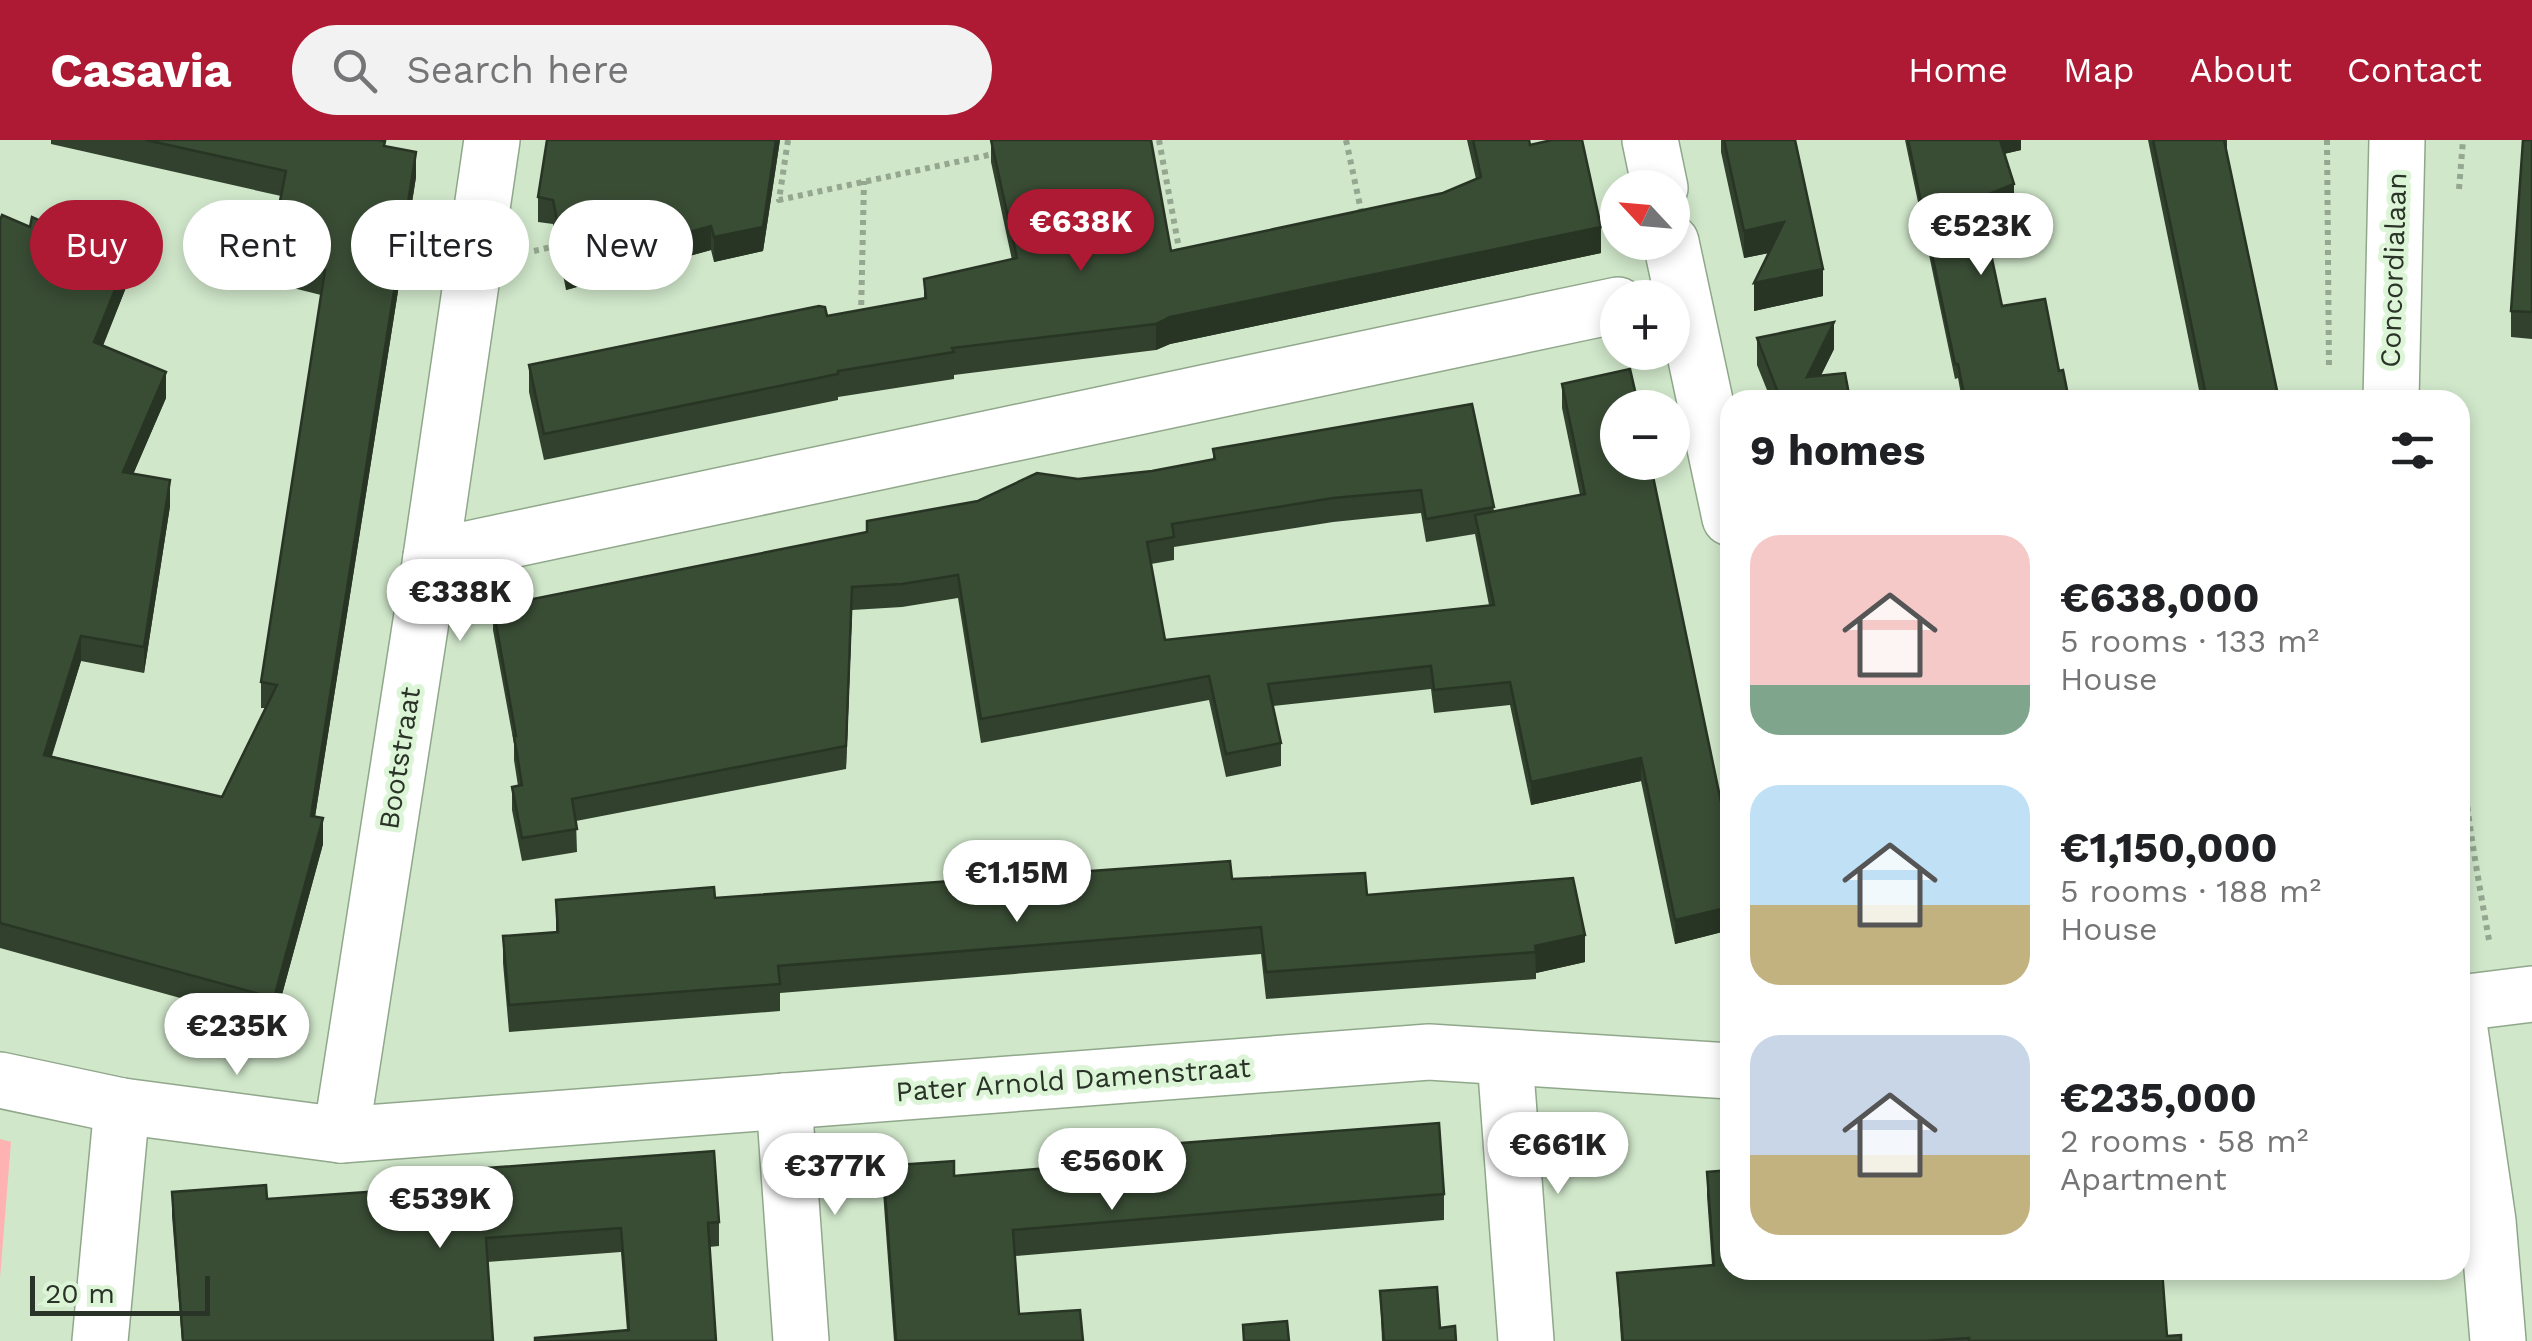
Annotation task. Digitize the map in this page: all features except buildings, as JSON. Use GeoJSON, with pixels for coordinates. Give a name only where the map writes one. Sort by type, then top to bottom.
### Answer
{"type":"FeatureCollection","features":[{"type":"Feature","properties":{"kind":"street","name":"Bootstraat"},"geometry":{"type":"LineString","coordinates":[[483,200],[492,140]]}},
{"type":"Feature","properties":{"kind":"street"},"geometry":{"type":"LineString","coordinates":[[1650,140],[1656,170]]}},
{"type":"Feature","properties":{"kind":"street","name":"Concordialaan"},"geometry":{"type":"LineString","coordinates":[[2391,390],[2396,140]]}},
{"type":"Feature","properties":{"kind":"street"},"geometry":{"type":"LineString","coordinates":[[1668,277],[1720,479]]}},
{"type":"Feature","properties":{"kind":"street","name":"Bootstraat"},"geometry":{"type":"LineString","coordinates":[[341,1135],[470,290]]}},
{"type":"Feature","properties":{"kind":"street"},"geometry":{"type":"LineString","coordinates":[[431,558],[1600,309]]}},
{"type":"Feature","properties":{"kind":"street"},"geometry":{"type":"LineString","coordinates":[[2488,1007],[2488,1221],[2498,1341]]}},
{"type":"Feature","properties":{"kind":"street","name":"Pater Arnold Damenstraat"},"geometry":{"type":"LineString","coordinates":[[0,1080],[122,1106],[341,1135],[1429,1052],[1720,1071]]}},
{"type":"Feature","properties":{"kind":"street"},"geometry":{"type":"LineString","coordinates":[[1504,1059],[1526,1341]]}},
{"type":"Feature","properties":{"kind":"street"},"geometry":{"type":"LineString","coordinates":[[784,1102],[802,1341]]}},
{"type":"Feature","properties":{"kind":"street"},"geometry":{"type":"LineString","coordinates":[[100,1341],[122,1106]]}},
{"type":"Feature","properties":{"kind":"path"},"geometry":{"type":"LineString","coordinates":[[779,200],[788,140]]}},
{"type":"Feature","properties":{"kind":"path"},"geometry":{"type":"LineString","coordinates":[[1159,140],[1181,256]]}},
{"type":"Feature","properties":{"kind":"path"},"geometry":{"type":"LineString","coordinates":[[1346,140],[1363,218]]}},
{"type":"Feature","properties":{"kind":"path"},"geometry":{"type":"LineString","coordinates":[[2327,140],[2328,381]]}},
{"type":"Feature","properties":{"kind":"path"},"geometry":{"type":"LineString","coordinates":[[760,204],[1008,151]]}},
{"type":"Feature","properties":{"kind":"path"},"geometry":{"type":"LineString","coordinates":[[860,334],[864,181]]}},
{"type":"Feature","properties":{"kind":"path"},"geometry":{"type":"LineString","coordinates":[[2470,836],[2488,1007]]}},
{"type":"Feature","properties":{"kind":"shaded area"},"geometry":{"type":"Polygon","coordinates":[[[0,1139],[11,1142],[0,1278],[0,1139]]]}}]}
